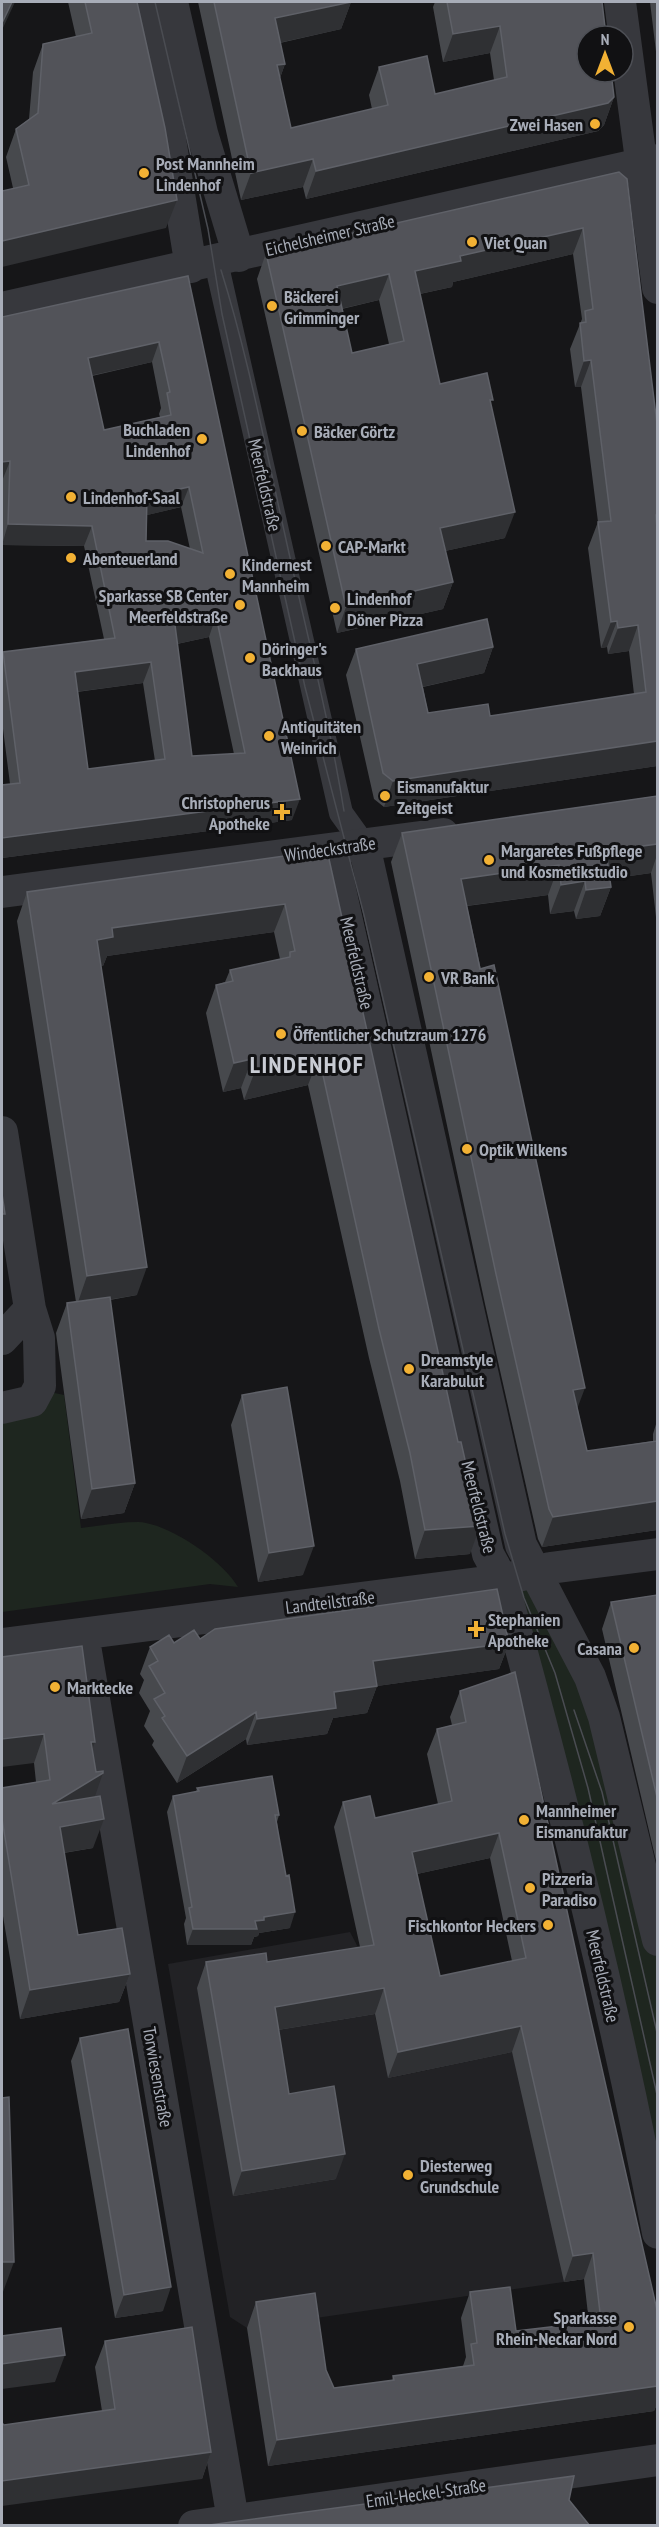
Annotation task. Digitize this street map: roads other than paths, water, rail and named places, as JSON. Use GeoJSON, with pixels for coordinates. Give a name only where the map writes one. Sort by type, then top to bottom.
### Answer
{"type":"FeatureCollection","features":[{"type":"Feature","properties":{"kind":"street","name":"Meerfeldstraße"},"geometry":{"type":"LineString","coordinates":[[140,2],[170,139],[215,262]]}},
{"type":"Feature","properties":{"kind":"street","name":"Meerfeldstraße"},"geometry":{"type":"LineString","coordinates":[[172,2],[202,134],[215,262],[340,813],[364,845],[521,1545],[590,1677],[604,1717],[657,1940]]}},
{"type":"Feature","properties":{"kind":"street"},"geometry":{"type":"LineString","coordinates":[[620,2],[649,162],[657,288]]}},
{"type":"Feature","properties":{"kind":"street","name":"Eichelsheimer Straße"},"geometry":{"type":"LineString","coordinates":[[2,308],[215,262],[649,162]]}},
{"type":"Feature","properties":{"kind":"street","name":"Meerfeldstraße"},"geometry":{"type":"LineString","coordinates":[[340,813],[331,849],[488,1554],[502,1580],[570,1831],[644,2162],[657,2233]]}},
{"type":"Feature","properties":{"kind":"street","name":"Windeckstraße"},"geometry":{"type":"LineString","coordinates":[[2,892],[470,830]]}},
{"type":"Feature","properties":{"kind":"street"},"geometry":{"type":"LineString","coordinates":[[2,1132],[30,1310],[39,1338],[40,1386],[32,1401],[2,1408]]}},
{"type":"Feature","properties":{"kind":"street"},"geometry":{"type":"LineString","coordinates":[[2,1339],[30,1310]]}},
{"type":"Feature","properties":{"kind":"street","name":"Landteilstraße"},"geometry":{"type":"LineString","coordinates":[[2,1644],[502,1580],[535,1572],[657,1554]]}},
{"type":"Feature","properties":{"kind":"street","name":"Torwiesenstraße"},"geometry":{"type":"LineString","coordinates":[[82,1634],[233,2520]]}},
{"type":"Feature","properties":{"kind":"street","name":"Emil-Heckel-Straße"},"geometry":{"type":"LineString","coordinates":[[194,2526],[657,2460]]}},
{"type":"Feature","properties":{"kind":"tram line"},"geometry":{"type":"LineString","coordinates":[[155,2],[208,229],[222,314],[305,687],[364,915],[505,1534],[524,1598],[555,1673],[588,1788],[658,2099]]}},
{"type":"Feature","properties":{"kind":"tram line"},"geometry":{"type":"LineString","coordinates":[[221,270],[256,401],[324,707],[344,811]]}},
{"type":"Feature","properties":{"kind":"tram line"},"geometry":{"type":"LineString","coordinates":[[574,1710],[602,1792],[658,2037]]}},
{"type":"Feature","properties":{"kind":"place","name":"Zwei Hasen"},"geometry":{"type":"Point","coordinates":[595,124]}},
{"type":"Feature","properties":{"kind":"place","name":"Post Mannheim Lindenhof"},"geometry":{"type":"Point","coordinates":[144,173]}},
{"type":"Feature","properties":{"kind":"place","name":"Viet Quan"},"geometry":{"type":"Point","coordinates":[472,242]}},
{"type":"Feature","properties":{"kind":"place","name":"Bäckerei Grimminger"},"geometry":{"type":"Point","coordinates":[272,306]}},
{"type":"Feature","properties":{"kind":"place","name":"Bäcker Görtz"},"geometry":{"type":"Point","coordinates":[302,431]}},
{"type":"Feature","properties":{"kind":"place","name":"Buchladen Lindenhof"},"geometry":{"type":"Point","coordinates":[202,439]}},
{"type":"Feature","properties":{"kind":"place","name":"Lindenhof-Saal"},"geometry":{"type":"Point","coordinates":[71,497]}},
{"type":"Feature","properties":{"kind":"place","name":"CAP-Markt"},"geometry":{"type":"Point","coordinates":[326,546]}},
{"type":"Feature","properties":{"kind":"place","name":"Abenteuerland"},"geometry":{"type":"Point","coordinates":[71,558]}},
{"type":"Feature","properties":{"kind":"place","name":"Kindernest Mannheim"},"geometry":{"type":"Point","coordinates":[230,574]}},
{"type":"Feature","properties":{"kind":"place","name":"Sparkasse SB Center Meerfeldstraße"},"geometry":{"type":"Point","coordinates":[240,605]}},
{"type":"Feature","properties":{"kind":"place","name":"Lindenhof Döner Pizza"},"geometry":{"type":"Point","coordinates":[335,608]}},
{"type":"Feature","properties":{"kind":"place","name":"Döringer's Backhaus"},"geometry":{"type":"Point","coordinates":[250,658]}},
{"type":"Feature","properties":{"kind":"place","name":"Antiquitäten Weinrich"},"geometry":{"type":"Point","coordinates":[269,736]}},
{"type":"Feature","properties":{"kind":"place","name":"Eismanufaktur Zeitgeist"},"geometry":{"type":"Point","coordinates":[385,796]}},
{"type":"Feature","properties":{"kind":"place","name":"Christopherus Apotheke"},"geometry":{"type":"Point","coordinates":[282,812]}},
{"type":"Feature","properties":{"kind":"place","name":"Margaretes Fußpflege und Kosmetikstudio"},"geometry":{"type":"Point","coordinates":[489,860]}},
{"type":"Feature","properties":{"kind":"place","name":"VR Bank"},"geometry":{"type":"Point","coordinates":[429,977]}},
{"type":"Feature","properties":{"kind":"place","name":"Öffentlicher Schutzraum 1276"},"geometry":{"type":"Point","coordinates":[281,1034]}},
{"type":"Feature","properties":{"kind":"place","name":"Optik Wilkens"},"geometry":{"type":"Point","coordinates":[467,1149]}},
{"type":"Feature","properties":{"kind":"place","name":"Dreamstyle Karabulut"},"geometry":{"type":"Point","coordinates":[409,1369]}},
{"type":"Feature","properties":{"kind":"place","name":"Stephanien Apotheke"},"geometry":{"type":"Point","coordinates":[476,1629]}},
{"type":"Feature","properties":{"kind":"place","name":"Casana"},"geometry":{"type":"Point","coordinates":[634,1648]}},
{"type":"Feature","properties":{"kind":"place","name":"Marktecke"},"geometry":{"type":"Point","coordinates":[55,1687]}},
{"type":"Feature","properties":{"kind":"place","name":"Mannheimer Eismanufaktur"},"geometry":{"type":"Point","coordinates":[524,1820]}},
{"type":"Feature","properties":{"kind":"place","name":"Pizzeria Paradiso"},"geometry":{"type":"Point","coordinates":[530,1888]}},
{"type":"Feature","properties":{"kind":"place","name":"Fischkontor Heckers"},"geometry":{"type":"Point","coordinates":[548,1925]}},
{"type":"Feature","properties":{"kind":"place","name":"Diesterweg Grundschule"},"geometry":{"type":"Point","coordinates":[408,2175]}},
{"type":"Feature","properties":{"kind":"place","name":"Sparkasse Rhein-Neckar Nord"},"geometry":{"type":"Point","coordinates":[629,2327]}},
{"type":"Feature","properties":{"kind":"district","name":"LINDENHOF"},"geometry":{"type":"Point","coordinates":[307,1064]}}]}
